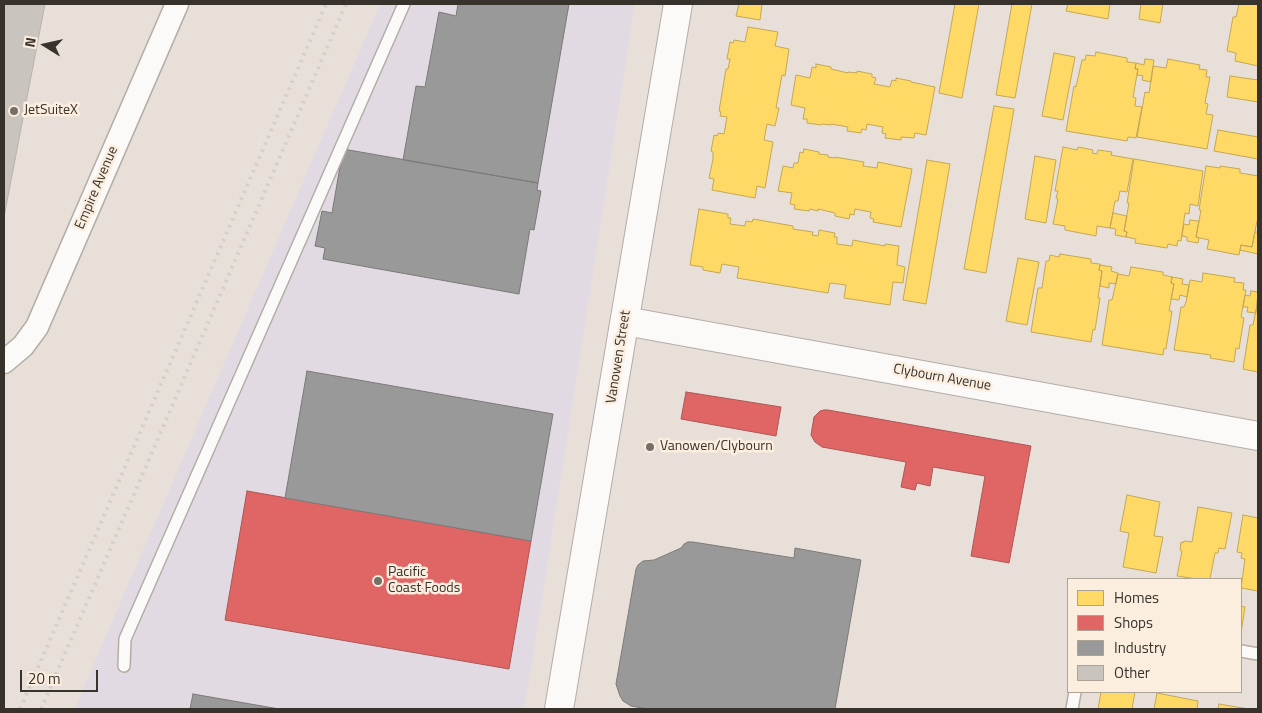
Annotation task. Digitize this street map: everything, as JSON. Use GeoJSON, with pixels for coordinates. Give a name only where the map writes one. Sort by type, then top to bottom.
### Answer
{"type":"FeatureCollection","features":[{"type":"Feature","properties":{"kind":"main road","name":"Vanowen Street"},"geometry":{"type":"LineString","coordinates":[[559,709],[678,4]]}},
{"type":"Feature","properties":{"kind":"main road","name":"Clybourn Avenue"},"geometry":{"type":"LineString","coordinates":[[625,320],[1258,436]]}},
{"type":"Feature","properties":{"kind":"street","name":"Empire Avenue"},"geometry":{"type":"LineString","coordinates":[[4,362],[23,346],[37,327],[177,4]]}},
{"type":"Feature","properties":{"kind":"lane"},"geometry":{"type":"LineString","coordinates":[[124,666],[125,639],[404,4]]}},
{"type":"Feature","properties":{"kind":"lane"},"geometry":{"type":"LineString","coordinates":[[1242,651],[1258,654]]}},
{"type":"Feature","properties":{"kind":"lane"},"geometry":{"type":"LineString","coordinates":[[1072,709],[1075,693]]}},
{"type":"Feature","properties":{"kind":"shaded area"},"geometry":{"type":"Polygon","coordinates":[[[380,4],[635,4],[524,709],[74,709],[380,4]]]}},
{"type":"Feature","properties":{"kind":"building: Homes"},"geometry":{"type":"Polygon","coordinates":[[[739,4],[762,4],[760,20],[736,16],[739,4]]]}},
{"type":"Feature","properties":{"kind":"building: Homes"},"geometry":{"type":"Polygon","coordinates":[[[955,4],[979,4],[962,98],[939,93],[955,4]]]}},
{"type":"Feature","properties":{"kind":"building: Homes"},"geometry":{"type":"Polygon","coordinates":[[[1012,4],[1032,4],[1015,98],[996,95],[1012,4]]]}},
{"type":"Feature","properties":{"kind":"building: Homes"},"geometry":{"type":"Polygon","coordinates":[[[1068,4],[1110,4],[1108,19],[1066,11],[1068,4]]]}},
{"type":"Feature","properties":{"kind":"building: Homes"},"geometry":{"type":"Polygon","coordinates":[[[1141,4],[1163,4],[1160,23],[1139,19],[1141,4]]]}},
{"type":"Feature","properties":{"kind":"building: Homes"},"geometry":{"type":"Polygon","coordinates":[[[1239,4],[1258,4],[1258,66],[1235,61],[1236,53],[1227,51],[1233,17],[1236,17],[1239,4]]]}},
{"type":"Feature","properties":{"kind":"building: Homes"},"geometry":{"type":"Polygon","coordinates":[[[748,27],[778,32],[775,46],[789,49],[785,76],[782,75],[776,108],[779,108],[775,126],[767,124],[764,140],[773,142],[765,188],[757,186],[755,198],[712,190],[714,179],[709,178],[713,159],[713,152],[711,151],[714,135],[717,136],[718,133],[724,134],[727,117],[720,116],[721,112],[719,111],[726,69],[728,69],[730,59],[727,59],[730,42],[733,43],[734,40],[745,42],[748,27]]]}},
{"type":"Feature","properties":{"kind":"building: Homes"},"geometry":{"type":"Polygon","coordinates":[[[1096,52],[1127,58],[1127,62],[1136,63],[1135,69],[1138,69],[1133,97],[1136,98],[1135,106],[1142,107],[1136,138],[1128,137],[1127,141],[1066,131],[1074,86],[1076,87],[1082,60],[1085,60],[1086,55],[1095,56],[1096,52]]]}},
{"type":"Feature","properties":{"kind":"building: Homes"},"geometry":{"type":"Polygon","coordinates":[[[1054,53],[1075,57],[1063,120],[1042,116],[1054,53]]]}},
{"type":"Feature","properties":{"kind":"building: Homes"},"geometry":{"type":"Polygon","coordinates":[[[1145,59],[1154,60],[1151,82],[1142,80],[1143,76],[1137,75],[1138,69],[1135,69],[1136,63],[1144,65],[1145,59]]]}},
{"type":"Feature","properties":{"kind":"building: Homes"},"geometry":{"type":"Polygon","coordinates":[[[1168,59],[1200,65],[1199,69],[1207,70],[1206,77],[1210,77],[1205,103],[1208,104],[1206,114],[1213,115],[1207,149],[1137,137],[1145,92],[1149,93],[1153,66],[1166,68],[1168,59]]]}},
{"type":"Feature","properties":{"kind":"building: Homes"},"geometry":{"type":"Polygon","coordinates":[[[816,64],[848,73],[857,73],[857,71],[872,74],[872,77],[876,78],[874,84],[890,87],[892,80],[896,81],[896,78],[935,87],[926,135],[915,133],[914,138],[901,137],[901,140],[885,138],[886,134],[882,133],[883,127],[867,124],[866,130],[862,129],[861,133],[847,131],[848,127],[807,123],[807,119],[803,119],[805,108],[791,105],[796,75],[810,78],[812,67],[816,68],[816,64]]]}},
{"type":"Feature","properties":{"kind":"building: Homes"},"geometry":{"type":"Polygon","coordinates":[[[1230,76],[1258,80],[1258,102],[1227,97],[1230,76]]]}},
{"type":"Feature","properties":{"kind":"building: Homes"},"geometry":{"type":"Polygon","coordinates":[[[994,106],[1014,109],[986,273],[964,269],[994,106]]]}},
{"type":"Feature","properties":{"kind":"building: Homes"},"geometry":{"type":"Polygon","coordinates":[[[1218,130],[1258,137],[1258,159],[1214,151],[1218,130]]]}},
{"type":"Feature","properties":{"kind":"building: Homes"},"geometry":{"type":"Polygon","coordinates":[[[1063,147],[1077,150],[1078,147],[1093,150],[1092,153],[1097,154],[1098,150],[1112,152],[1111,155],[1133,159],[1127,192],[1120,191],[1118,201],[1115,201],[1110,228],[1097,226],[1096,236],[1065,230],[1065,226],[1053,224],[1058,199],[1056,198],[1058,191],[1055,191],[1063,147]]]}},
{"type":"Feature","properties":{"kind":"building: Homes"},"geometry":{"type":"Polygon","coordinates":[[[804,149],[828,155],[828,157],[864,162],[863,166],[877,168],[878,162],[912,169],[901,227],[873,222],[874,219],[870,218],[871,212],[855,209],[854,215],[850,214],[849,219],[818,209],[818,211],[810,209],[809,211],[794,209],[795,205],[790,204],[792,193],[778,191],[783,166],[793,168],[794,163],[798,163],[800,152],[803,153],[804,149]]]}},
{"type":"Feature","properties":{"kind":"building: Homes"},"geometry":{"type":"Polygon","coordinates":[[[1035,156],[1056,160],[1046,223],[1025,219],[1035,156]]]}},
{"type":"Feature","properties":{"kind":"building: Homes"},"geometry":{"type":"Polygon","coordinates":[[[1134,159],[1203,171],[1198,206],[1190,204],[1189,214],[1185,213],[1181,241],[1178,240],[1177,246],[1168,244],[1167,248],[1135,243],[1136,239],[1126,237],[1127,232],[1124,231],[1134,159]]]}},
{"type":"Feature","properties":{"kind":"building: Homes"},"geometry":{"type":"Polygon","coordinates":[[[927,160],[950,164],[926,304],[903,300],[927,160]]]}},
{"type":"Feature","properties":{"kind":"building: Homes"},"geometry":{"type":"Polygon","coordinates":[[[1206,166],[1240,169],[1240,173],[1258,176],[1258,221],[1252,247],[1241,245],[1239,255],[1207,249],[1209,240],[1196,237],[1206,166]]]}},
{"type":"Feature","properties":{"kind":"building: Homes"},"geometry":{"type":"Polygon","coordinates":[[[699,209],[728,214],[728,218],[731,218],[730,224],[745,226],[746,221],[752,222],[753,219],[793,226],[793,229],[813,232],[812,235],[818,236],[819,230],[835,233],[834,237],[837,237],[837,244],[852,246],[853,240],[885,246],[885,244],[899,246],[897,265],[905,267],[903,283],[893,282],[890,305],[844,298],[846,285],[830,283],[828,293],[737,278],[739,267],[722,264],[720,273],[703,270],[703,267],[690,265],[699,209]]]}},
{"type":"Feature","properties":{"kind":"building: Homes"},"geometry":{"type":"Polygon","coordinates":[[[1113,213],[1127,216],[1124,231],[1127,232],[1126,237],[1115,235],[1116,229],[1110,228],[1113,213]]]}},
{"type":"Feature","properties":{"kind":"building: Homes"},"geometry":{"type":"Polygon","coordinates":[[[1190,220],[1199,221],[1196,237],[1199,238],[1198,243],[1187,241],[1187,237],[1182,236],[1184,224],[1189,225],[1190,220]]]}},
{"type":"Feature","properties":{"kind":"building: Homes"},"geometry":{"type":"Polygon","coordinates":[[[1255,232],[1258,232],[1258,254],[1240,250],[1241,245],[1252,247],[1255,232]]]}},
{"type":"Feature","properties":{"kind":"building: Homes"},"geometry":{"type":"Polygon","coordinates":[[[1060,254],[1091,259],[1091,263],[1100,264],[1099,270],[1102,271],[1098,298],[1100,298],[1095,330],[1093,329],[1091,342],[1031,332],[1038,288],[1042,288],[1046,261],[1049,261],[1050,255],[1059,257],[1060,254]]]}},
{"type":"Feature","properties":{"kind":"building: Homes"},"geometry":{"type":"Polygon","coordinates":[[[1018,258],[1039,262],[1027,325],[1006,321],[1018,258]]]}},
{"type":"Feature","properties":{"kind":"building: Homes"},"geometry":{"type":"Polygon","coordinates":[[[1100,265],[1112,267],[1111,271],[1118,273],[1116,284],[1109,283],[1109,288],[1100,286],[1102,271],[1099,270],[1100,265]]]}},
{"type":"Feature","properties":{"kind":"building: Homes"},"geometry":{"type":"Polygon","coordinates":[[[1131,267],[1163,272],[1163,275],[1172,277],[1171,283],[1174,284],[1169,311],[1172,311],[1166,349],[1164,348],[1163,355],[1102,345],[1109,300],[1112,300],[1118,274],[1129,276],[1131,267]]]}},
{"type":"Feature","properties":{"kind":"building: Homes"},"geometry":{"type":"Polygon","coordinates":[[[1203,273],[1235,278],[1234,282],[1244,283],[1243,290],[1246,290],[1241,317],[1244,318],[1239,349],[1236,348],[1234,362],[1210,358],[1211,355],[1174,350],[1181,307],[1184,307],[1186,302],[1190,280],[1202,282],[1203,273]]]}},
{"type":"Feature","properties":{"kind":"building: Homes"},"geometry":{"type":"Polygon","coordinates":[[[1172,277],[1183,279],[1182,284],[1189,285],[1187,297],[1180,295],[1179,300],[1171,299],[1174,284],[1171,283],[1172,277]]]}},
{"type":"Feature","properties":{"kind":"building: Homes"},"geometry":{"type":"Polygon","coordinates":[[[1251,291],[1258,292],[1256,313],[1247,312],[1248,307],[1243,307],[1245,295],[1250,296],[1251,291]]]}},
{"type":"Feature","properties":{"kind":"building: Homes"},"geometry":{"type":"Polygon","coordinates":[[[1258,300],[1258,372],[1243,369],[1250,325],[1253,325],[1258,300]]]}},
{"type":"Feature","properties":{"kind":"building: Homes"},"geometry":{"type":"Polygon","coordinates":[[[1127,495],[1160,502],[1154,536],[1163,537],[1156,573],[1123,567],[1129,533],[1120,531],[1127,495]]]}},
{"type":"Feature","properties":{"kind":"building: Homes"},"geometry":{"type":"Polygon","coordinates":[[[1198,507],[1232,513],[1225,549],[1219,548],[1218,553],[1215,553],[1210,578],[1177,576],[1182,551],[1180,550],[1181,542],[1192,542],[1198,507]]]}},
{"type":"Feature","properties":{"kind":"building: Homes"},"geometry":{"type":"Polygon","coordinates":[[[1243,515],[1258,518],[1258,591],[1242,588],[1245,559],[1241,558],[1242,553],[1237,552],[1243,515]]]}},
{"type":"Feature","properties":{"kind":"building: Homes"},"geometry":{"type":"Polygon","coordinates":[[[1242,606],[1245,607],[1242,626],[1242,606]]]}},
{"type":"Feature","properties":{"kind":"building: Homes"},"geometry":{"type":"Polygon","coordinates":[[[1101,693],[1135,693],[1132,709],[1098,709],[1101,693]]]}},
{"type":"Feature","properties":{"kind":"building: Homes"},"geometry":{"type":"Polygon","coordinates":[[[1157,693],[1198,701],[1197,709],[1154,709],[1157,693]]]}},
{"type":"Feature","properties":{"kind":"building: Homes"},"geometry":{"type":"Polygon","coordinates":[[[1219,704],[1249,709],[1218,709],[1219,704]]]}},
{"type":"Feature","properties":{"kind":"building: Shops"},"geometry":{"type":"Polygon","coordinates":[[[686,392],[781,407],[776,436],[681,419],[686,392]]]}},
{"type":"Feature","properties":{"kind":"building: Shops"},"geometry":{"type":"Polygon","coordinates":[[[824,410],[1031,446],[1009,563],[971,556],[985,476],[933,467],[930,486],[917,483],[915,490],[901,487],[906,462],[822,447],[815,442],[811,435],[814,417],[824,410]]]}},
{"type":"Feature","properties":{"kind":"building: Shops","name":"Pacific Coast Foods"},"geometry":{"type":"Polygon","coordinates":[[[247,491],[531,541],[509,669],[225,620],[247,491]]]}},
{"type":"Feature","properties":{"kind":"building: Industry"},"geometry":{"type":"Polygon","coordinates":[[[458,4],[569,4],[538,183],[403,160],[416,86],[425,87],[439,12],[456,16],[458,4]]]}},
{"type":"Feature","properties":{"kind":"building: Industry"},"geometry":{"type":"Polygon","coordinates":[[[343,149],[538,183],[537,190],[541,191],[534,230],[530,229],[519,294],[323,259],[325,248],[315,246],[322,211],[332,213],[343,149]]]}},
{"type":"Feature","properties":{"kind":"building: Industry"},"geometry":{"type":"Polygon","coordinates":[[[307,371],[553,414],[531,541],[285,498],[307,371]]]}},
{"type":"Feature","properties":{"kind":"building: Industry"},"geometry":{"type":"Polygon","coordinates":[[[688,542],[794,558],[795,548],[861,560],[835,709],[648,709],[631,706],[623,701],[616,684],[636,569],[643,561],[654,560],[681,548],[688,542]]]}},
{"type":"Feature","properties":{"kind":"building: Industry"},"geometry":{"type":"Polygon","coordinates":[[[193,694],[279,709],[190,709],[193,694]]]}},
{"type":"Feature","properties":{"kind":"building: Other","name":"JetSuiteX"},"geometry":{"type":"Polygon","coordinates":[[[4,4],[45,4],[4,217],[4,4]]]}},
{"type":"Feature","properties":{"kind":"railway"},"geometry":{"type":"LineString","coordinates":[[20,709],[326,4]]}},
{"type":"Feature","properties":{"kind":"railway"},"geometry":{"type":"LineString","coordinates":[[41,709],[346,4]]}},
{"type":"Feature","properties":{"kind":"place","name":"JetSuiteX"},"geometry":{"type":"Point","coordinates":[14,111]}},
{"type":"Feature","properties":{"kind":"place","name":"Vanowen/Clybourn"},"geometry":{"type":"Point","coordinates":[650,447]}},
{"type":"Feature","properties":{"kind":"place","name":"Pacific Coast Foods"},"geometry":{"type":"Point","coordinates":[378,581]}}]}
